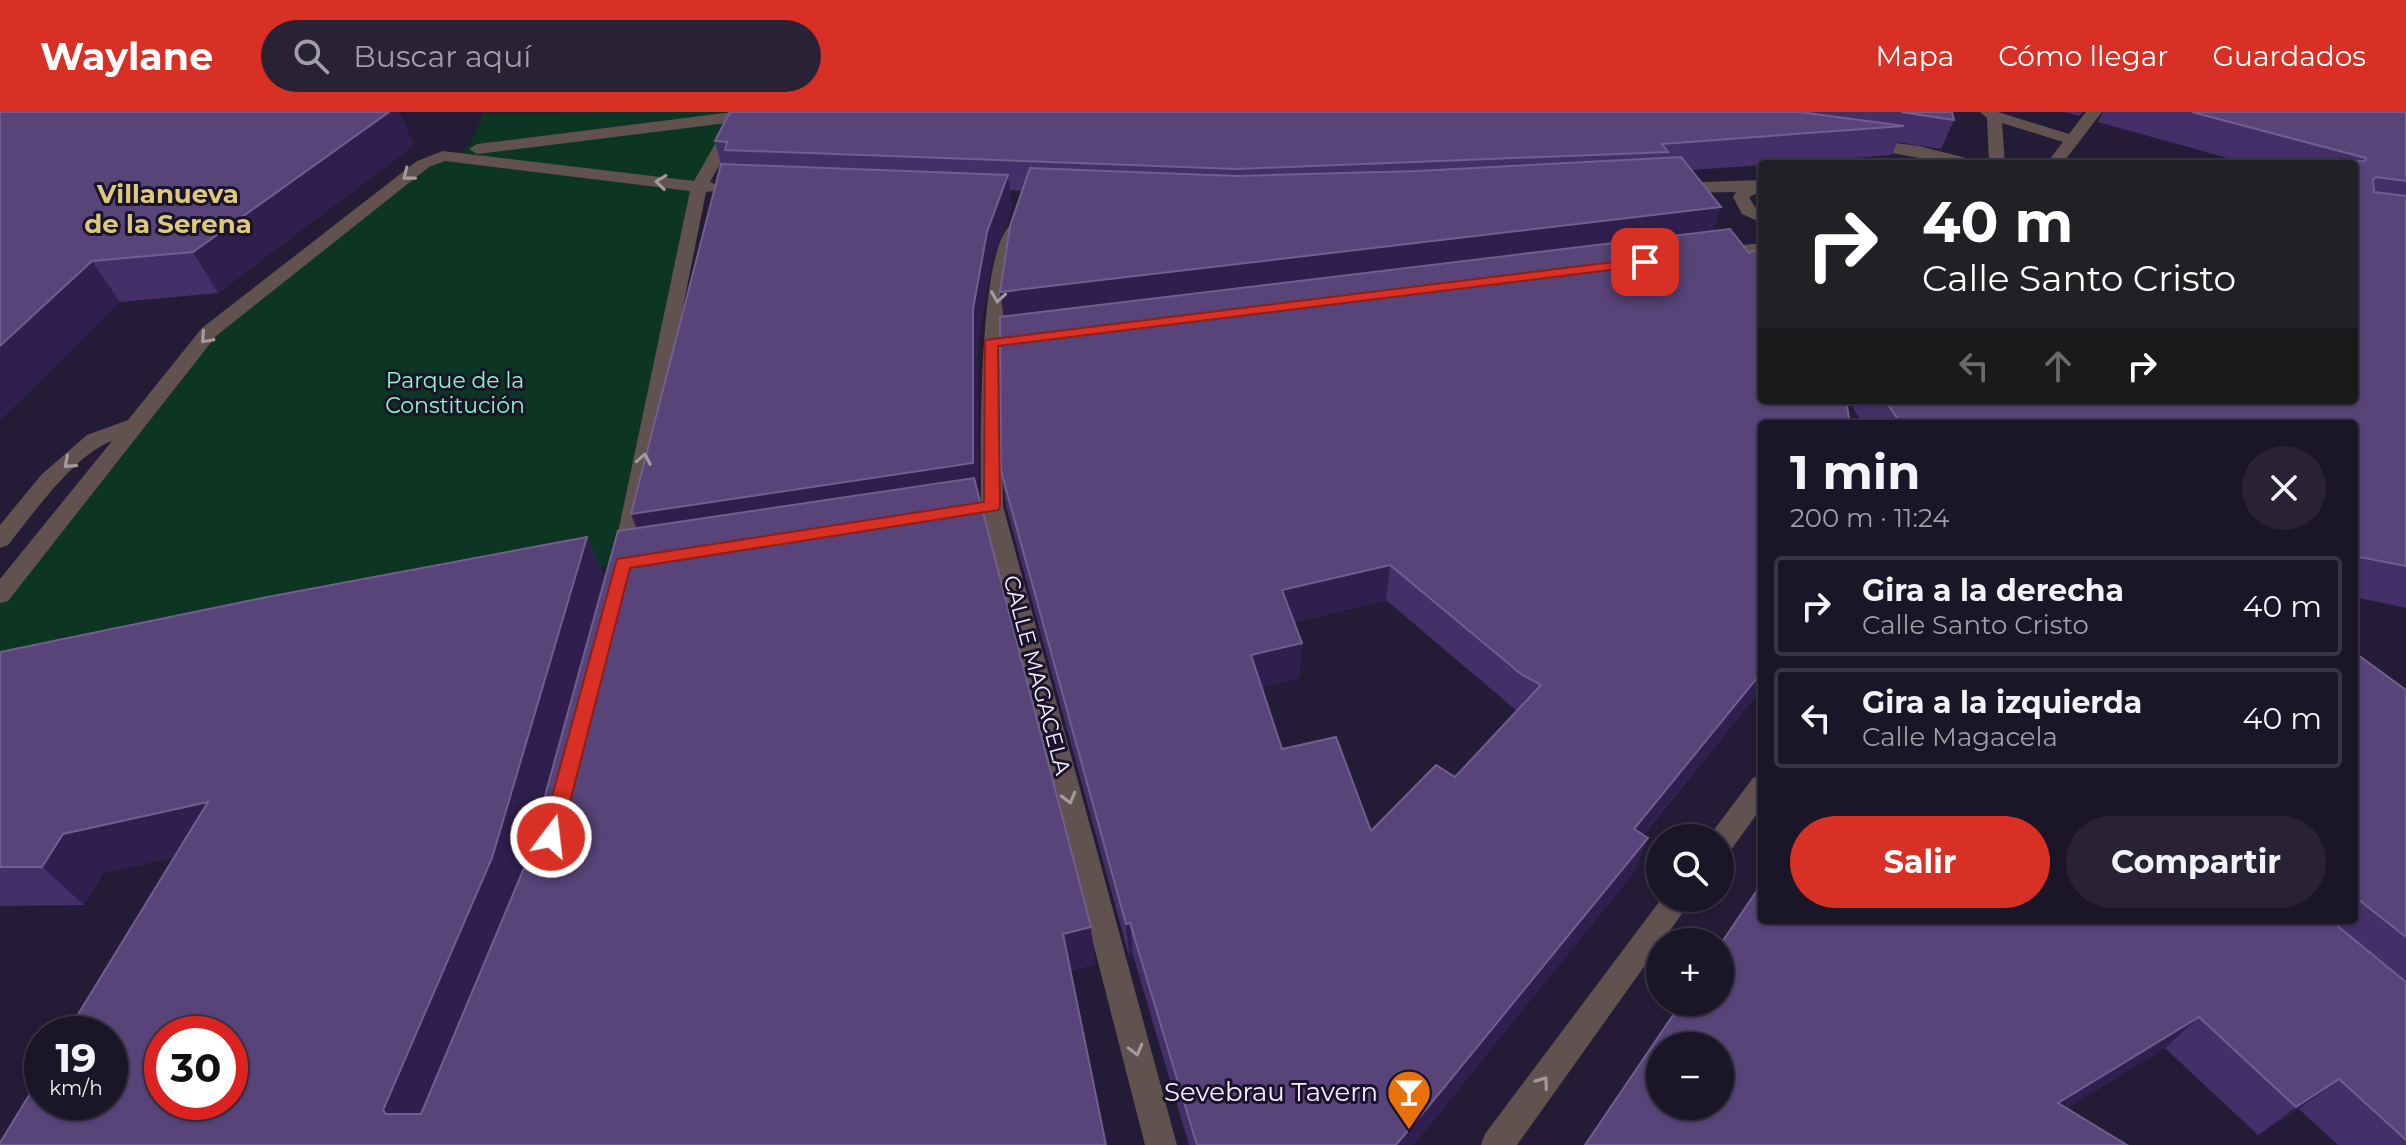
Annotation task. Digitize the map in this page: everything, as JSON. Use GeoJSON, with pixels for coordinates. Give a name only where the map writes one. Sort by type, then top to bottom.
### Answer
{"type":"FeatureCollection","features":[{"type":"Feature","properties":{"kind":"street"},"geometry":{"type":"LineString","coordinates":[[2057,160],[2094,112]]}},
{"type":"Feature","properties":{"kind":"street"},"geometry":{"type":"LineString","coordinates":[[467,150],[740,114]]}},
{"type":"Feature","properties":{"kind":"street"},"geometry":{"type":"LineString","coordinates":[[615,594],[699,187],[740,114]]}},
{"type":"Feature","properties":{"kind":"street"},"geometry":{"type":"LineString","coordinates":[[1997,160],[1991,114],[2072,140]]}},
{"type":"Feature","properties":{"kind":"street"},"geometry":{"type":"LineString","coordinates":[[1844,141],[1919,151],[1956,160]]}},
{"type":"Feature","properties":{"kind":"street"},"geometry":{"type":"LineString","coordinates":[[0,595],[209,332],[423,164],[443,156],[460,156],[699,187],[729,188]]}},
{"type":"Feature","properties":{"kind":"street"},"geometry":{"type":"LineString","coordinates":[[1658,189],[1757,186]]}},
{"type":"Feature","properties":{"kind":"street"},"geometry":{"type":"LineString","coordinates":[[1757,186],[1745,192],[1742,204],[1758,215]]}},
{"type":"Feature","properties":{"kind":"street","name":"CALLE MAGACELA"},"geometry":{"type":"LineString","coordinates":[[1021,212],[1003,265],[992,506],[1161,1145]]}},
{"type":"Feature","properties":{"kind":"street"},"geometry":{"type":"LineString","coordinates":[[1692,256],[1743,257],[1758,250]]}},
{"type":"Feature","properties":{"kind":"street"},"geometry":{"type":"LineString","coordinates":[[0,540],[50,479],[94,440],[135,425]]}},
{"type":"Feature","properties":{"kind":"street"},"geometry":{"type":"LineString","coordinates":[[931,516],[992,506]]}},
{"type":"Feature","properties":{"kind":"street"},"geometry":{"type":"LineString","coordinates":[[1734,824],[1758,791]]}},
{"type":"Feature","properties":{"kind":"street"},"geometry":{"type":"LineString","coordinates":[[1497,1145],[1669,912]]}},
{"type":"Feature","properties":{"kind":"green space","name":"Parque de la Constitución"},"geometry":{"type":"Polygon","coordinates":[[[741,112],[699,187],[623,563],[0,682],[0,595],[209,332],[423,164],[458,155],[473,137],[484,113],[741,112]]]}},
{"type":"Feature","properties":{"kind":"building"},"geometry":{"type":"Polygon","coordinates":[[[0,112],[389,112],[193,252],[92,261],[0,346],[0,112]]]}},
{"type":"Feature","properties":{"kind":"building"},"geometry":{"type":"Polygon","coordinates":[[[730,112],[1800,112],[1904,126],[1662,144],[1668,152],[1237,169],[725,150],[727,142],[715,141],[730,112]]]}},
{"type":"Feature","properties":{"kind":"building"},"geometry":{"type":"Polygon","coordinates":[[[1901,112],[1952,112],[1954,120],[1901,112]]]}},
{"type":"Feature","properties":{"kind":"building"},"geometry":{"type":"Polygon","coordinates":[[[2192,112],[2406,112],[2406,181],[2376,177],[2373,180],[2374,192],[2406,196],[2406,566],[2358,557],[2358,420],[1898,420],[1888,404],[2358,404],[2358,161],[2365,161],[2366,158],[2192,112]]]}},
{"type":"Feature","properties":{"kind":"building"},"geometry":{"type":"Polygon","coordinates":[[[1681,157],[1721,207],[1000,292],[1010,226],[1030,168],[1237,176],[1417,171],[1681,157]]]}},
{"type":"Feature","properties":{"kind":"building"},"geometry":{"type":"Polygon","coordinates":[[[721,164],[1008,175],[987,232],[973,309],[973,463],[631,514],[721,164]]]}},
{"type":"Feature","properties":{"kind":"building"},"geometry":{"type":"Polygon","coordinates":[[[1730,229],[1749,253],[1757,250],[1758,404],[1847,404],[1849,420],[1758,420],[1758,677],[1634,829],[1646,837],[1646,840],[1396,1145],[1197,1145],[1130,923],[1126,924],[1001,471],[1000,317],[1730,229]],[[1390,565],[1282,590],[1302,643],[1251,655],[1282,749],[1336,737],[1371,831],[1436,765],[1455,777],[1541,685],[1521,674],[1390,565]]]}},
{"type":"Feature","properties":{"kind":"building"},"geometry":{"type":"Polygon","coordinates":[[[974,478],[1091,927],[1063,934],[1106,1145],[0,1145],[24,1104],[24,1120],[128,1120],[128,1016],[77,1016],[208,802],[63,834],[42,867],[0,867],[0,652],[262,598],[587,537],[492,858],[383,1110],[386,1114],[421,1114],[527,861],[618,531],[974,478]]]}},
{"type":"Feature","properties":{"kind":"building"},"geometry":{"type":"Polygon","coordinates":[[[2358,655],[2406,690],[2406,937],[2358,899],[2358,655]]]}},
{"type":"Feature","properties":{"kind":"building"},"geometry":{"type":"Polygon","coordinates":[[[1758,889],[1758,924],[2335,924],[2406,982],[2406,1140],[2339,1079],[2296,1107],[2199,1017],[2058,1103],[2127,1145],[1585,1145],[1646,1055],[1646,1120],[1734,1120],[1734,1032],[1662,1032],[1673,1016],[1734,1016],[1734,928],[1732,928],[1758,889]]]}},
{"type":"Feature","properties":{"kind":"place","name":"Sevebrau Tavern"},"geometry":{"type":"Point","coordinates":[1409,1131]}},
{"type":"Feature","properties":{"kind":"district","name":"Villanueva de la Serena"},"geometry":{"type":"Point","coordinates":[168,209]}},
{"type":"Feature","properties":{"kind":"route"},"geometry":{"type":"LineString","coordinates":[[551,837],[623,563],[992,506],[991,343],[1645,262]]}}]}
